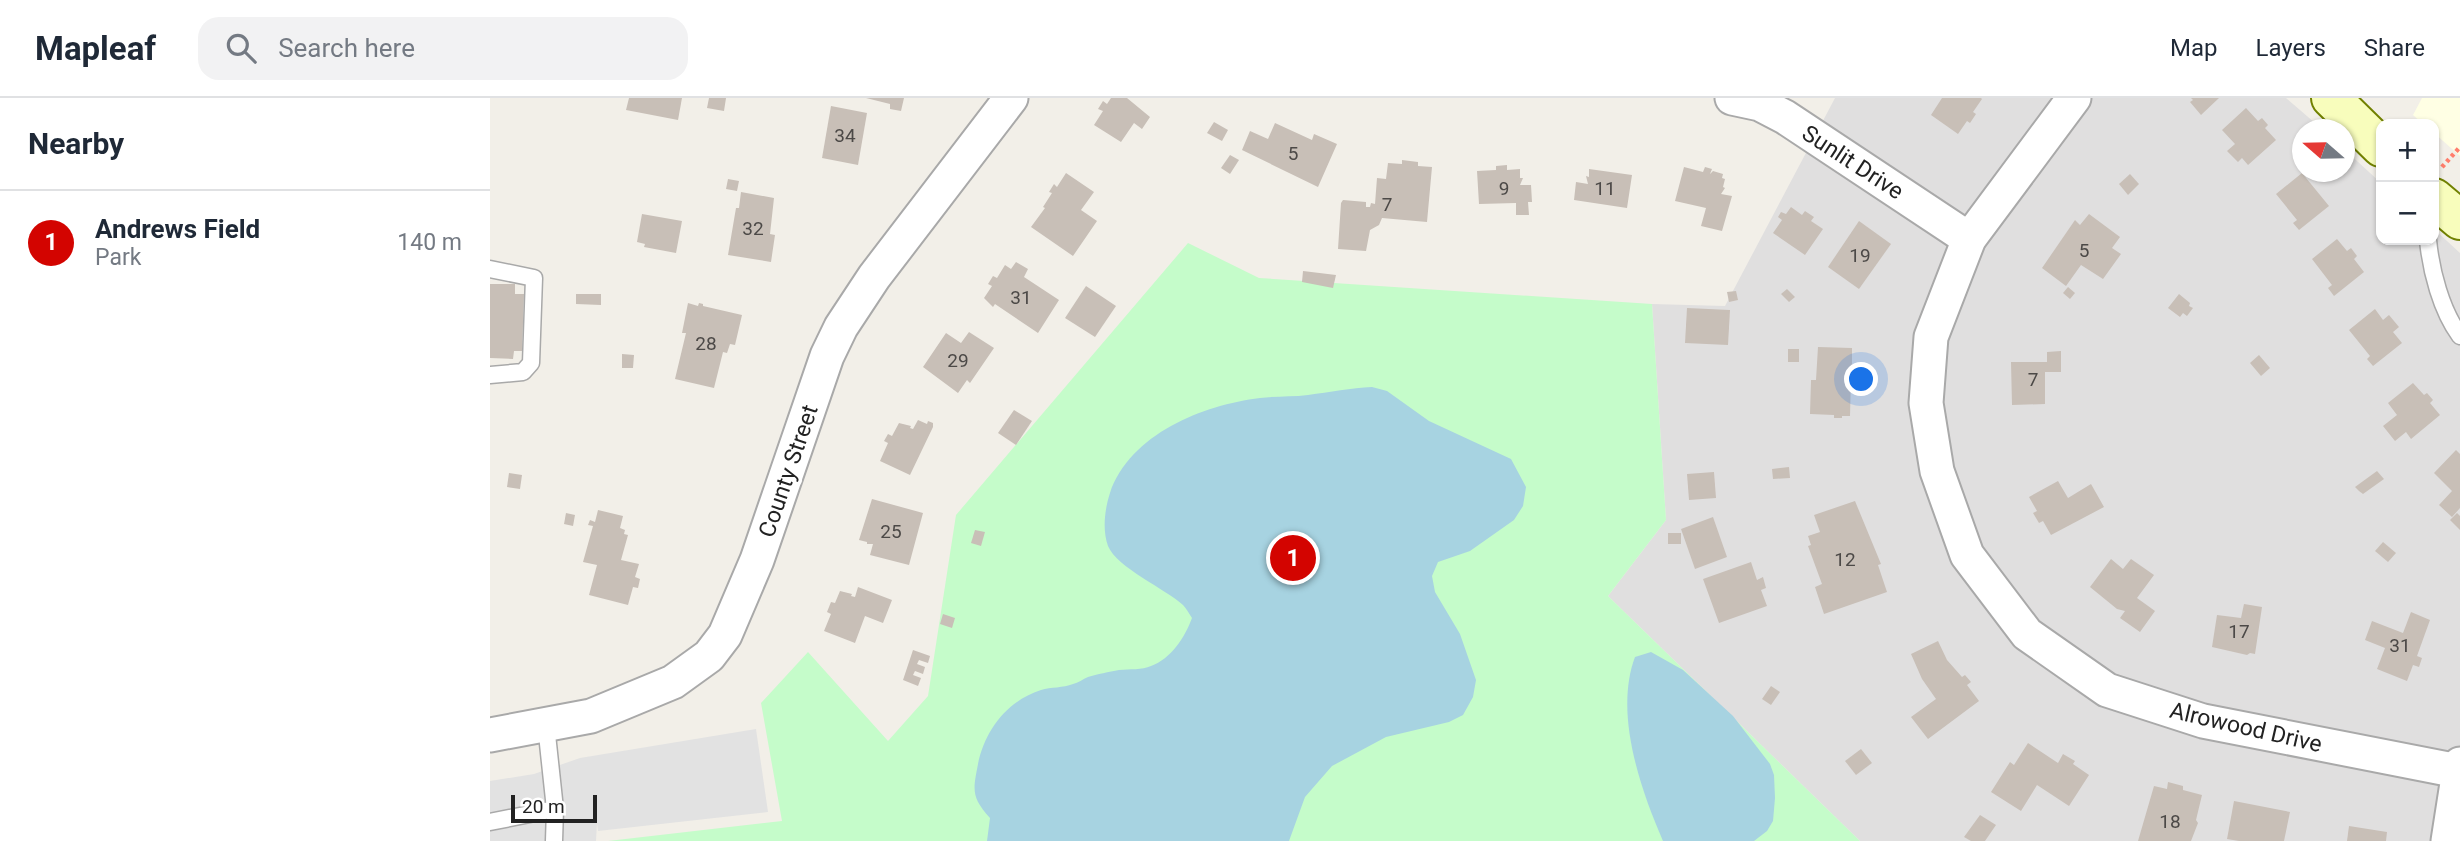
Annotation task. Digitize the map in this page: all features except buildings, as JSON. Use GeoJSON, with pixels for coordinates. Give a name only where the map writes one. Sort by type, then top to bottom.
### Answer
{"type":"FeatureCollection","features":[{"type":"Feature","properties":{"kind":"main road"},"geometry":{"type":"LineString","coordinates":[[2331,98],[2376,143]]}},
{"type":"Feature","properties":{"kind":"main road"},"geometry":{"type":"LineString","coordinates":[[2439,202],[2460,220]]}},
{"type":"Feature","properties":{"kind":"street","name":"County Street"},"geometry":{"type":"LineString","coordinates":[[490,735],[591,716],[673,682],[709,656],[725,635],[757,560],[827,356],[841,327],[874,277],[1011,98]]}},
{"type":"Feature","properties":{"kind":"street","name":"Sunlit Drive"},"geometry":{"type":"LineString","coordinates":[[1732,98],[1760,104],[1784,117],[1969,239]]}},
{"type":"Feature","properties":{"kind":"street","name":"Alrowood Drive"},"geometry":{"type":"LineString","coordinates":[[2074,98],[1969,239],[1931,337],[1926,403],[1937,471],[1967,555],[2027,634],[2107,690],[2203,721],[2459,768]]}},
{"type":"Feature","properties":{"kind":"street"},"geometry":{"type":"LineString","coordinates":[[2448,841],[2459,768]]}},
{"type":"Feature","properties":{"kind":"lane"},"geometry":{"type":"LineString","coordinates":[[2429,245],[2450,322],[2460,336]]}},
{"type":"Feature","properties":{"kind":"lane"},"geometry":{"type":"LineString","coordinates":[[490,270],[534,278],[531,363],[523,372],[490,375]]}},
{"type":"Feature","properties":{"kind":"lane"},"geometry":{"type":"LineString","coordinates":[[546,724],[555,810],[554,841]]}},
{"type":"Feature","properties":{"kind":"lane"},"geometry":{"type":"LineString","coordinates":[[490,822],[555,810]]}},
{"type":"Feature","properties":{"kind":"path"},"geometry":{"type":"LineString","coordinates":[[2439,171],[2460,147]]}},
{"type":"Feature","properties":{"kind":"shaded area"},"geometry":{"type":"Polygon","coordinates":[[[1835,98],[2286,98],[2310,119],[2292,119],[2292,182],[2355,182],[2355,159],[2376,178],[2376,245],[2439,245],[2439,234],[2460,253],[2460,841],[1860,841],[1608,596],[1666,520],[1652,304],[1725,306],[1835,98]]]}},
{"type":"Feature","properties":{"kind":"shaded area"},"geometry":{"type":"Polygon","coordinates":[[[2422,98],[2460,98],[2460,156],[2439,137],[2439,119],[2417,119],[2413,115],[2422,98]]]}},
{"type":"Feature","properties":{"kind":"shaded area"},"geometry":{"type":"Polygon","coordinates":[[[756,729],[768,812],[598,831],[597,823],[596,841],[490,841],[490,781],[534,774],[580,758],[756,729]]]}},
{"type":"Feature","properties":{"kind":"green space"},"geometry":{"type":"Polygon","coordinates":[[[1188,243],[1259,278],[1652,304],[1666,520],[1608,596],[1860,841],[608,841],[782,821],[761,703],[808,652],[888,741],[928,696],[956,515],[1188,243]]]}},
{"type":"Feature","properties":{"kind":"water"},"geometry":{"type":"Polygon","coordinates":[[[1372,387],[1387,391],[1429,421],[1511,459],[1526,487],[1523,506],[1514,520],[1470,551],[1438,562],[1432,576],[1435,592],[1460,634],[1476,680],[1473,697],[1463,715],[1449,722],[1386,737],[1332,766],[1305,797],[1289,841],[987,841],[990,818],[977,799],[975,780],[981,752],[999,718],[1018,701],[1041,690],[1077,683],[1099,674],[1144,668],[1158,663],[1176,646],[1192,618],[1183,605],[1131,570],[1108,546],[1105,526],[1108,499],[1120,472],[1134,454],[1171,426],[1215,407],[1260,398],[1302,396],[1372,387]]]}},
{"type":"Feature","properties":{"kind":"water"},"geometry":{"type":"Polygon","coordinates":[[[1651,652],[1683,670],[1733,716],[1770,764],[1774,775],[1773,821],[1767,831],[1754,841],[1663,841],[1638,774],[1627,702],[1635,657],[1651,652]]]}},
{"type":"Feature","properties":{"kind":"place","name":"Andrews Field"},"geometry":{"type":"Point","coordinates":[1293,558]}}]}
